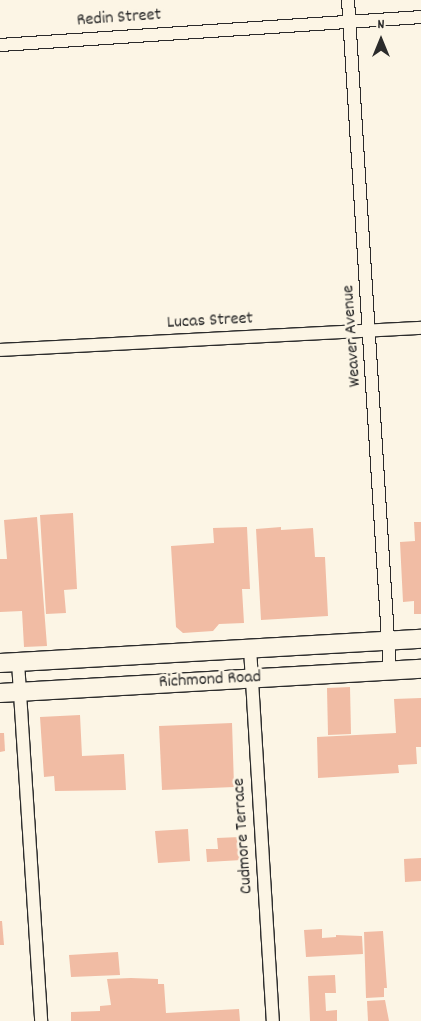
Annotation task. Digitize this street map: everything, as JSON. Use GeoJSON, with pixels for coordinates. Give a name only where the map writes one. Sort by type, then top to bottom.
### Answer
{"type":"FeatureCollection","features":[{"type":"Feature","properties":{"kind":"main road","name":"Richmond Road"},"geometry":{"type":"LineString","coordinates":[[9,663],[421,639]]}},
{"type":"Feature","properties":{"kind":"main road","name":"Richmond Road"},"geometry":{"type":"LineString","coordinates":[[0,693],[421,669]]}},
{"type":"Feature","properties":{"kind":"street","name":"Weaver Avenue"},"geometry":{"type":"LineString","coordinates":[[348,0],[390,671]]}},
{"type":"Feature","properties":{"kind":"street","name":"Redin Street"},"geometry":{"type":"LineString","coordinates":[[0,44],[349,20],[421,17]]}},
{"type":"Feature","properties":{"kind":"street","name":"Lucas Street"},"geometry":{"type":"LineString","coordinates":[[0,350],[421,328]]}},
{"type":"Feature","properties":{"kind":"street","name":"Cudmore Terrace"},"geometry":{"type":"LineString","coordinates":[[250,648],[273,1021]]}},
{"type":"Feature","properties":{"kind":"street"},"geometry":{"type":"LineString","coordinates":[[9,663],[20,692],[41,1021]]}},
{"type":"Feature","properties":{"kind":"building"},"geometry":{"type":"Polygon","coordinates":[[[73,513],[77,589],[64,590],[66,613],[46,614],[40,515],[73,513]]]}},
{"type":"Feature","properties":{"kind":"building"},"geometry":{"type":"Polygon","coordinates":[[[37,517],[47,646],[24,647],[22,611],[0,612],[0,559],[7,559],[4,520],[37,517]]]}},
{"type":"Feature","properties":{"kind":"building"},"geometry":{"type":"Polygon","coordinates":[[[414,522],[421,522],[421,614],[414,614],[414,601],[403,602],[400,542],[415,541],[414,522]]]}},
{"type":"Feature","properties":{"kind":"building"},"geometry":{"type":"Polygon","coordinates":[[[247,527],[250,589],[242,589],[244,623],[219,624],[213,631],[183,633],[176,627],[171,546],[214,543],[213,528],[247,527]]]}},
{"type":"Feature","properties":{"kind":"building"},"geometry":{"type":"Polygon","coordinates":[[[281,527],[281,530],[313,528],[315,557],[325,557],[328,616],[261,620],[256,529],[281,527]]]}},
{"type":"Feature","properties":{"kind":"building"},"geometry":{"type":"Polygon","coordinates":[[[350,687],[351,734],[328,735],[327,688],[350,687]]]}},
{"type":"Feature","properties":{"kind":"building"},"geometry":{"type":"Polygon","coordinates":[[[421,698],[421,747],[416,747],[417,764],[398,765],[399,773],[318,778],[317,737],[396,733],[394,699],[421,698]]]}},
{"type":"Feature","properties":{"kind":"building"},"geometry":{"type":"Polygon","coordinates":[[[80,715],[82,756],[124,754],[126,790],[55,791],[54,776],[44,777],[40,717],[80,715]]]}},
{"type":"Feature","properties":{"kind":"building"},"geometry":{"type":"Polygon","coordinates":[[[232,723],[234,787],[162,790],[159,726],[232,723]]]}},
{"type":"Feature","properties":{"kind":"building"},"geometry":{"type":"Polygon","coordinates":[[[0,733],[4,733],[5,751],[0,752],[0,733]]]}},
{"type":"Feature","properties":{"kind":"building"},"geometry":{"type":"Polygon","coordinates":[[[188,829],[190,861],[158,863],[155,831],[188,829]]]}},
{"type":"Feature","properties":{"kind":"building"},"geometry":{"type":"Polygon","coordinates":[[[240,837],[242,860],[207,862],[206,849],[218,849],[217,838],[240,837]]]}},
{"type":"Feature","properties":{"kind":"building"},"geometry":{"type":"Polygon","coordinates":[[[421,858],[421,881],[405,882],[404,859],[421,858]]]}},
{"type":"Feature","properties":{"kind":"building"},"geometry":{"type":"Polygon","coordinates":[[[0,921],[2,921],[4,945],[0,945],[0,921]]]}},
{"type":"Feature","properties":{"kind":"building"},"geometry":{"type":"Polygon","coordinates":[[[322,929],[322,938],[336,937],[336,935],[362,936],[363,954],[306,957],[304,930],[322,929]]]}},
{"type":"Feature","properties":{"kind":"building"},"geometry":{"type":"Polygon","coordinates":[[[383,931],[387,988],[384,988],[384,997],[366,998],[364,932],[383,931]]]}},
{"type":"Feature","properties":{"kind":"building"},"geometry":{"type":"Polygon","coordinates":[[[118,952],[120,975],[71,977],[69,955],[118,952]]]}},
{"type":"Feature","properties":{"kind":"building"},"geometry":{"type":"Polygon","coordinates":[[[335,975],[336,993],[325,993],[326,1011],[337,1010],[337,1021],[310,1021],[308,976],[335,975]]]}},
{"type":"Feature","properties":{"kind":"building"},"geometry":{"type":"Polygon","coordinates":[[[107,979],[158,979],[158,984],[164,984],[166,1013],[239,1009],[240,1021],[71,1021],[71,1012],[100,1011],[100,1006],[111,1005],[107,979]]]}},
{"type":"Feature","properties":{"kind":"building"},"geometry":{"type":"Polygon","coordinates":[[[385,1000],[389,1021],[368,1021],[367,1001],[385,1000]]]}}]}
